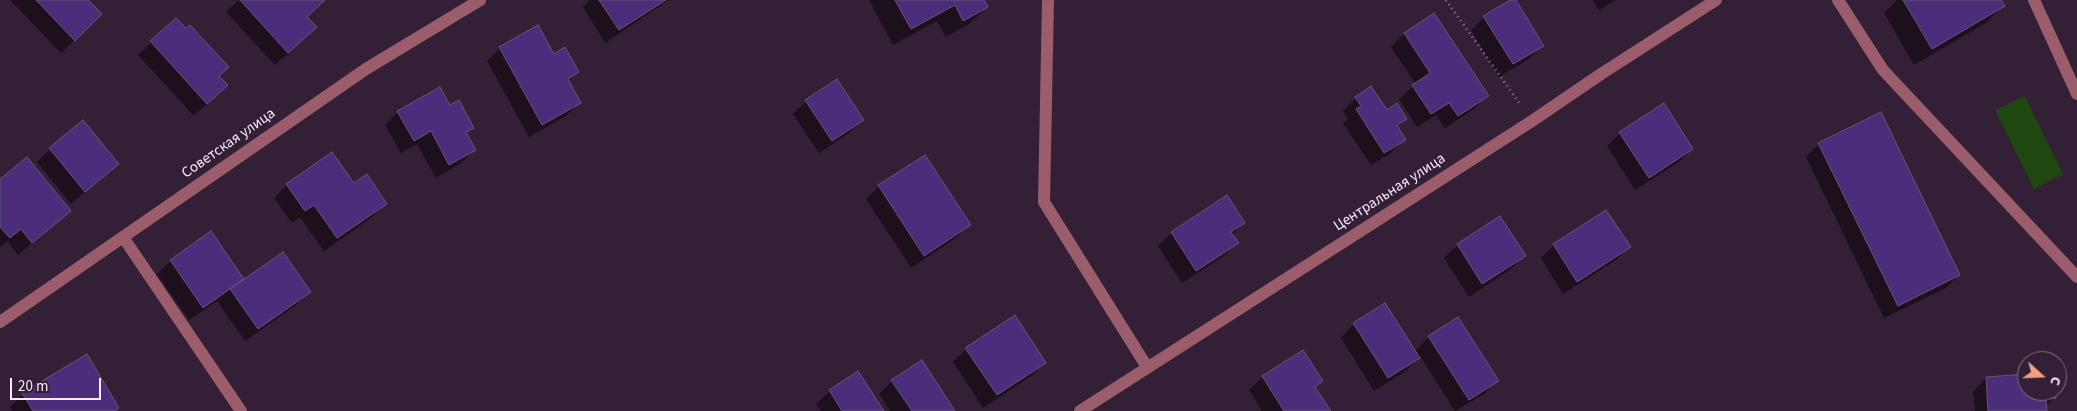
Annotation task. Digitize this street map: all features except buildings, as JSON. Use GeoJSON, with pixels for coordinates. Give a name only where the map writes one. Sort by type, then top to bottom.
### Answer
{"type":"FeatureCollection","features":[{"type":"Feature","properties":{"kind":"street","name":"Советская улица"},"geometry":{"type":"LineString","coordinates":[[0,322],[366,69],[480,0]]}},
{"type":"Feature","properties":{"kind":"street"},"geometry":{"type":"LineString","coordinates":[[1048,0],[1044,202],[1147,367]]}},
{"type":"Feature","properties":{"kind":"street","name":"Центральная улица"},"geometry":{"type":"LineString","coordinates":[[1080,411],[1532,121],[1716,0]]}},
{"type":"Feature","properties":{"kind":"street"},"geometry":{"type":"LineString","coordinates":[[1838,0],[1883,70],[2077,277]]}},
{"type":"Feature","properties":{"kind":"street"},"geometry":{"type":"LineString","coordinates":[[2034,0],[2077,94]]}},
{"type":"Feature","properties":{"kind":"street"},"geometry":{"type":"LineString","coordinates":[[122,237],[241,411]]}},
{"type":"Feature","properties":{"kind":"path"},"geometry":{"type":"LineString","coordinates":[[1446,0],[1532,121]]}},
{"type":"Feature","properties":{"kind":"green space"},"geometry":{"type":"Polygon","coordinates":[[[2025,96],[2063,174],[2034,189],[1995,110],[2025,96]]]}}]}
